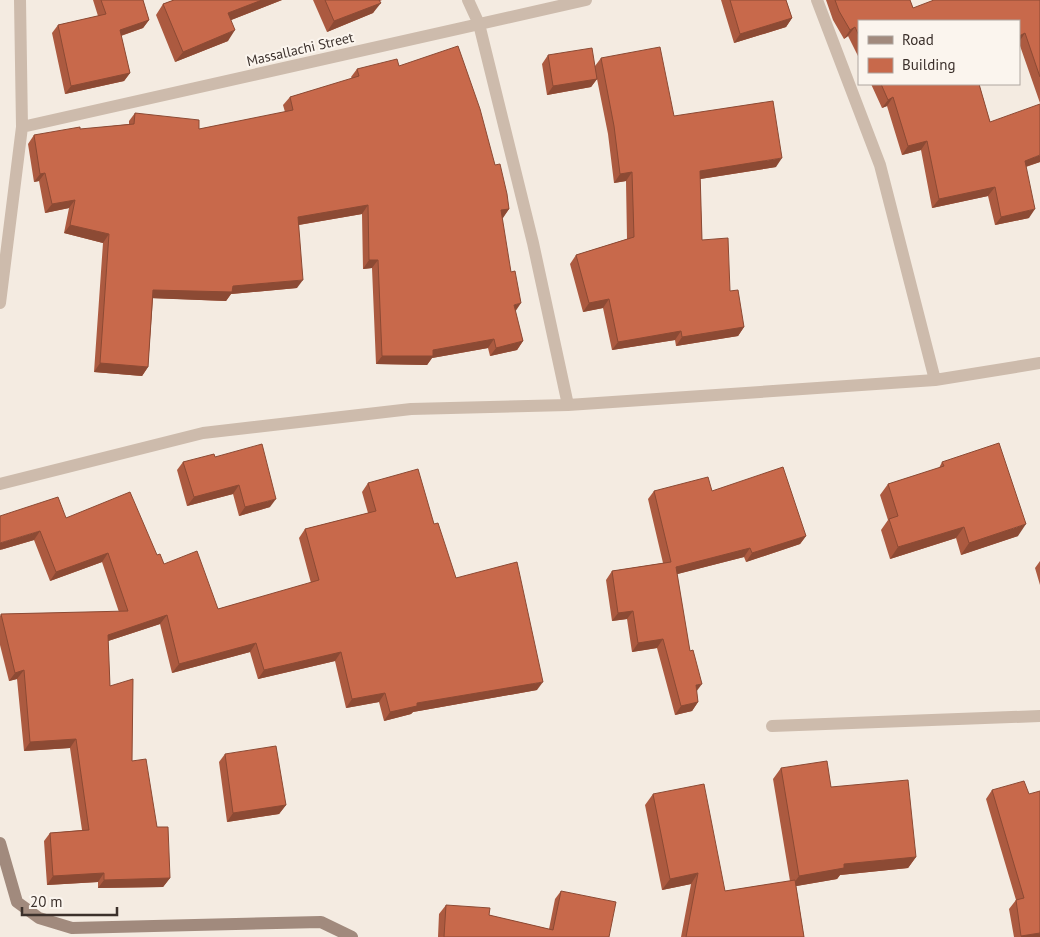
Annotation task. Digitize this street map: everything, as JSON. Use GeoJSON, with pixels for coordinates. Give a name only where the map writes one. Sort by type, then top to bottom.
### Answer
{"type":"FeatureCollection","features":[{"type":"Feature","properties":{"kind":"street"},"geometry":{"type":"LineString","coordinates":[[0,303],[22,127],[20,0]]}},
{"type":"Feature","properties":{"kind":"street"},"geometry":{"type":"LineString","coordinates":[[468,0],[479,24],[533,243],[568,405]]}},
{"type":"Feature","properties":{"kind":"street","name":"Massallachi Street"},"geometry":{"type":"LineString","coordinates":[[22,127],[586,0]]}},
{"type":"Feature","properties":{"kind":"street"},"geometry":{"type":"LineString","coordinates":[[817,0],[880,165],[935,380]]}},
{"type":"Feature","properties":{"kind":"street"},"geometry":{"type":"LineString","coordinates":[[0,484],[203,433],[411,409],[568,405],[935,380],[1040,363]]}},
{"type":"Feature","properties":{"kind":"street"},"geometry":{"type":"LineString","coordinates":[[772,726],[1040,716]]}},
{"type":"Feature","properties":{"kind":"street"},"geometry":{"type":"LineString","coordinates":[[0,844],[17,902],[39,918],[71,933],[321,922],[352,937]]}},
{"type":"Feature","properties":{"kind":"building"},"geometry":{"type":"Polygon","coordinates":[[[101,0],[143,0],[149,20],[120,30],[130,73],[71,86],[58,25],[106,14],[101,0]]]}},
{"type":"Feature","properties":{"kind":"building"},"geometry":{"type":"Polygon","coordinates":[[[174,0],[262,0],[228,13],[235,30],[183,52],[163,4],[174,0]]]}},
{"type":"Feature","properties":{"kind":"building"},"geometry":{"type":"Polygon","coordinates":[[[325,0],[379,0],[381,3],[334,21],[325,0]]]}},
{"type":"Feature","properties":{"kind":"building"},"geometry":{"type":"Polygon","coordinates":[[[730,0],[786,0],[792,18],[740,34],[730,0]]]}},
{"type":"Feature","properties":{"kind":"building"},"geometry":{"type":"Polygon","coordinates":[[[835,0],[910,0],[913,8],[934,0],[1040,0],[1040,77],[1025,33],[1020,36],[1020,20],[858,20],[858,34],[855,27],[850,30],[835,0]]]}},
{"type":"Feature","properties":{"kind":"building"},"geometry":{"type":"Polygon","coordinates":[[[458,46],[480,109],[495,165],[500,164],[507,194],[509,209],[501,210],[511,272],[515,271],[521,303],[514,305],[523,341],[496,348],[494,339],[433,350],[433,356],[382,356],[378,260],[369,260],[368,205],[298,217],[303,280],[233,286],[232,292],[153,290],[148,367],[100,363],[109,234],[70,225],[75,200],[52,204],[45,173],[40,174],[34,135],[80,127],[80,129],[134,124],[135,113],[199,120],[199,129],[293,110],[290,97],[359,76],[357,69],[397,59],[399,66],[458,46]]]}},
{"type":"Feature","properties":{"kind":"building"},"geometry":{"type":"Polygon","coordinates":[[[660,47],[674,116],[773,101],[782,158],[700,171],[702,240],[728,238],[730,291],[738,290],[744,327],[682,337],[681,331],[618,342],[609,299],[589,303],[576,255],[634,237],[632,172],[620,174],[614,126],[601,58],[660,47]]]}},
{"type":"Feature","properties":{"kind":"building"},"geometry":{"type":"Polygon","coordinates":[[[592,48],[597,79],[553,86],[548,55],[592,48]]]}},
{"type":"Feature","properties":{"kind":"building"},"geometry":{"type":"Polygon","coordinates":[[[881,85],[979,85],[990,122],[1040,104],[1040,155],[1025,161],[1035,209],[1001,217],[995,187],[939,199],[927,141],[908,146],[893,97],[888,100],[881,85]]]}},
{"type":"Feature","properties":{"kind":"building"},"geometry":{"type":"Polygon","coordinates":[[[999,443],[1026,524],[969,543],[964,527],[898,547],[889,519],[898,516],[888,484],[944,466],[942,462],[999,443]]]}},
{"type":"Feature","properties":{"kind":"building"},"geometry":{"type":"Polygon","coordinates":[[[262,444],[276,499],[245,507],[239,485],[194,497],[183,462],[214,454],[215,457],[262,444]]]}},
{"type":"Feature","properties":{"kind":"building"},"geometry":{"type":"Polygon","coordinates":[[[783,467],[806,536],[752,553],[750,548],[676,567],[690,651],[693,650],[702,684],[696,685],[698,702],[681,706],[663,639],[638,643],[633,611],[618,613],[612,571],[671,562],[654,491],[708,477],[712,491],[783,467]]]}},
{"type":"Feature","properties":{"kind":"building"},"geometry":{"type":"Polygon","coordinates":[[[418,469],[434,524],[438,523],[456,578],[517,562],[543,682],[417,703],[417,706],[390,712],[385,693],[352,699],[341,652],[264,670],[256,643],[179,664],[167,615],[108,635],[110,686],[133,679],[132,761],[146,759],[157,827],[168,827],[170,878],[104,880],[104,873],[53,876],[50,833],[89,830],[76,739],[30,742],[24,670],[15,673],[1,614],[128,611],[108,553],[56,572],[40,531],[0,543],[0,516],[58,497],[66,518],[130,492],[157,555],[160,554],[164,564],[197,551],[218,609],[319,580],[305,529],[376,511],[368,483],[418,469]]]}},
{"type":"Feature","properties":{"kind":"building"},"geometry":{"type":"Polygon","coordinates":[[[276,746],[286,805],[233,813],[225,754],[276,746]]]}},
{"type":"Feature","properties":{"kind":"building"},"geometry":{"type":"Polygon","coordinates":[[[827,761],[831,787],[908,780],[916,857],[844,864],[844,868],[799,876],[781,768],[827,761]]]}},
{"type":"Feature","properties":{"kind":"building"},"geometry":{"type":"Polygon","coordinates":[[[1024,781],[1029,794],[1040,791],[1040,933],[1021,936],[1016,900],[1024,898],[992,790],[1024,781]]]}},
{"type":"Feature","properties":{"kind":"building"},"geometry":{"type":"Polygon","coordinates":[[[704,784],[725,891],[795,880],[804,937],[686,937],[698,873],[670,879],[653,794],[704,784]]]}},
{"type":"Feature","properties":{"kind":"building"},"geometry":{"type":"Polygon","coordinates":[[[561,891],[616,902],[609,937],[444,937],[446,905],[490,908],[489,915],[553,930],[561,891]]]}}]}
